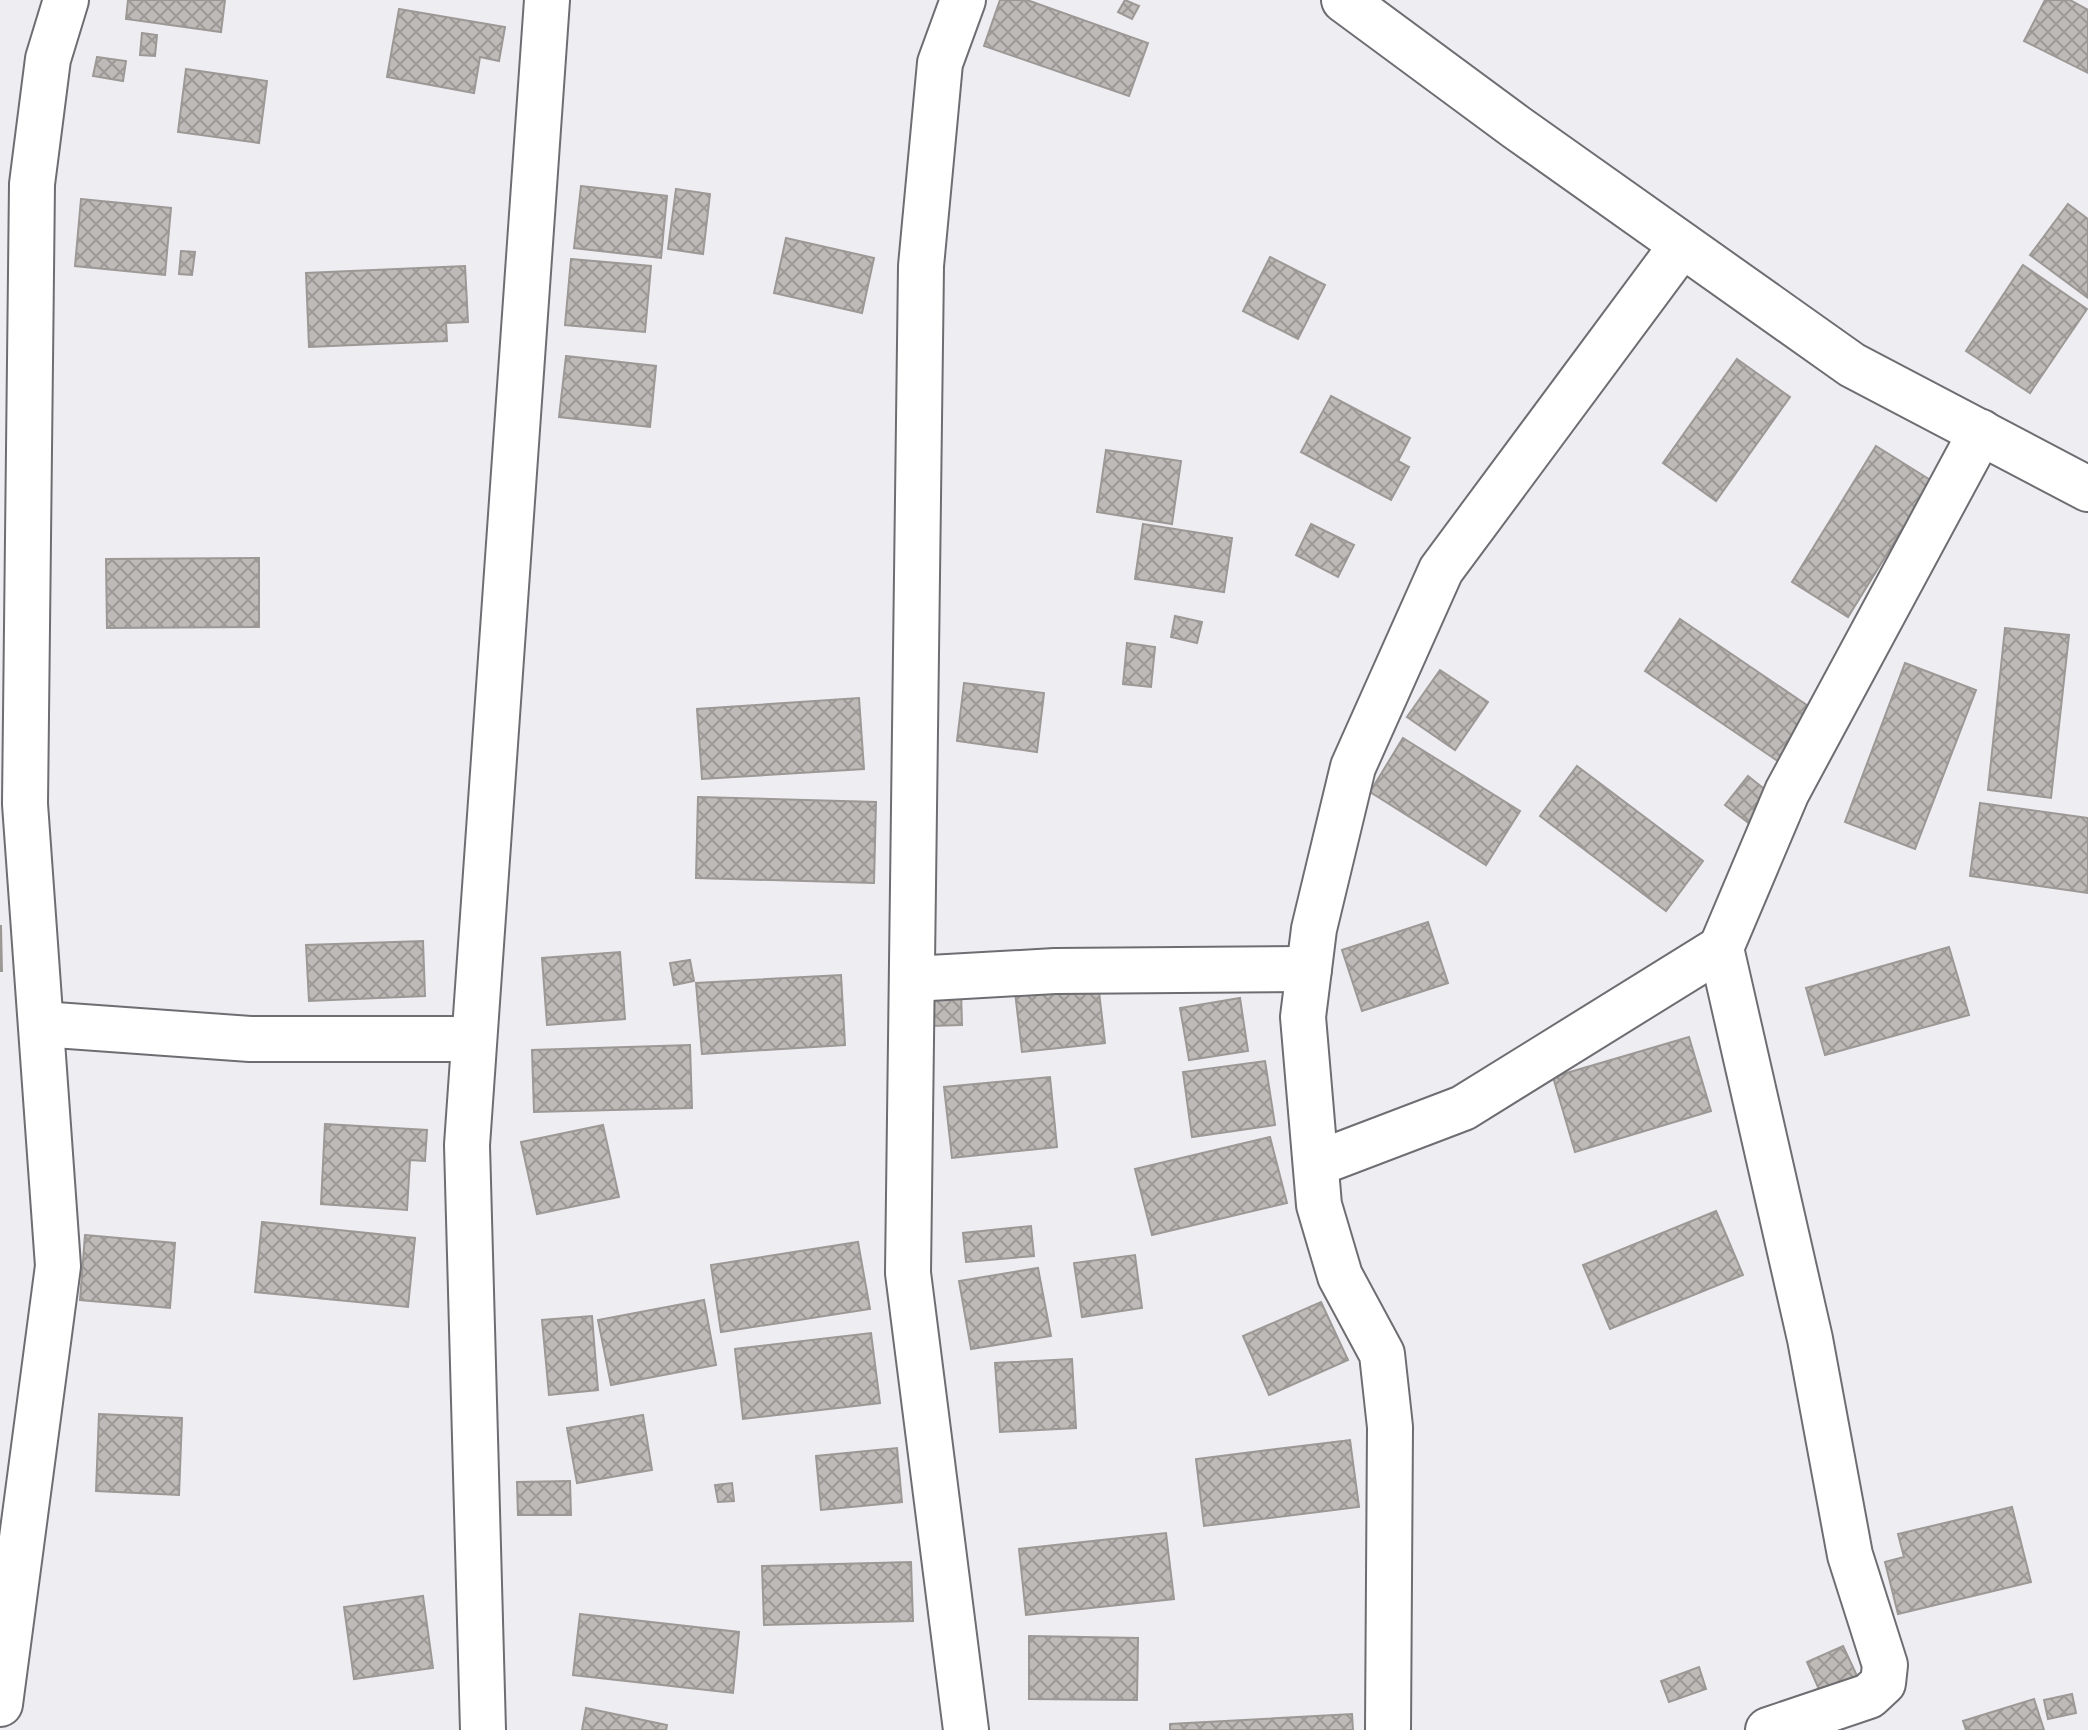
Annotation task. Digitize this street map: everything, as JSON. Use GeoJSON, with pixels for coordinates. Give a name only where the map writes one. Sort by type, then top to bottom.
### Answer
{"type":"FeatureCollection","features":[{"type":"Feature","properties":{"kind":"street"},"geometry":{"type":"LineString","coordinates":[[0,1704],[58,1266],[25,804],[32,184],[48,59],[66,0]]}},
{"type":"Feature","properties":{"kind":"street"},"geometry":{"type":"LineString","coordinates":[[483,1730],[467,1145],[547,0]]}},
{"type":"Feature","properties":{"kind":"street"},"geometry":{"type":"LineString","coordinates":[[963,0],[940,63],[921,266],[908,1273],[966,1730]]}},
{"type":"Feature","properties":{"kind":"street"},"geometry":{"type":"LineString","coordinates":[[1344,0],[1852,365],[2088,489]]}},
{"type":"Feature","properties":{"kind":"street"},"geometry":{"type":"LineString","coordinates":[[1388,1730],[1390,1427],[1382,1354],[1340,1276],[1319,1205],[1303,1017],[1314,929],[1353,767],[1441,570],[1682,245]]}},
{"type":"Feature","properties":{"kind":"street"},"geometry":{"type":"LineString","coordinates":[[1316,1164],[1463,1108],[1721,948],[1787,792],[1981,432]]}},
{"type":"Feature","properties":{"kind":"street"},"geometry":{"type":"LineString","coordinates":[[1721,948],[1810,1339],[1850,1555],[1885,1665],[1883,1683],[1869,1696],[1768,1730]]}},
{"type":"Feature","properties":{"kind":"street"},"geometry":{"type":"LineString","coordinates":[[912,979],[1055,971],[1309,969]]}},
{"type":"Feature","properties":{"kind":"street"},"geometry":{"type":"LineString","coordinates":[[41,1024],[250,1039],[474,1039]]}},
{"type":"Feature","properties":{"kind":"building"},"geometry":{"type":"Polygon","coordinates":[[[128,0],[225,0],[221,32],[126,19],[128,0]]]}},
{"type":"Feature","properties":{"kind":"building"},"geometry":{"type":"Polygon","coordinates":[[[1000,0],[1027,0],[1148,43],[1129,96],[984,46],[1000,0]]]}},
{"type":"Feature","properties":{"kind":"building"},"geometry":{"type":"Polygon","coordinates":[[[1125,0],[1139,6],[1132,19],[1118,12],[1125,0]]]}},
{"type":"Feature","properties":{"kind":"building"},"geometry":{"type":"Polygon","coordinates":[[[2045,0],[2070,0],[2088,10],[2088,73],[2024,41],[2045,0]]]}},
{"type":"Feature","properties":{"kind":"building"},"geometry":{"type":"Polygon","coordinates":[[[399,9],[505,27],[499,61],[480,57],[474,93],[387,77],[399,9]]]}},
{"type":"Feature","properties":{"kind":"building"},"geometry":{"type":"Polygon","coordinates":[[[142,33],[157,35],[155,56],[140,55],[142,33]]]}},
{"type":"Feature","properties":{"kind":"building"},"geometry":{"type":"Polygon","coordinates":[[[97,57],[126,61],[123,81],[93,76],[97,57]]]}},
{"type":"Feature","properties":{"kind":"building"},"geometry":{"type":"Polygon","coordinates":[[[186,69],[267,81],[259,143],[178,132],[186,69]]]}},
{"type":"Feature","properties":{"kind":"building"},"geometry":{"type":"Polygon","coordinates":[[[581,186],[667,196],[661,258],[574,248],[581,186]]]}},
{"type":"Feature","properties":{"kind":"building"},"geometry":{"type":"Polygon","coordinates":[[[676,189],[710,194],[703,254],[668,249],[676,189]]]}},
{"type":"Feature","properties":{"kind":"building"},"geometry":{"type":"Polygon","coordinates":[[[81,199],[171,208],[165,275],[75,266],[81,199]]]}},
{"type":"Feature","properties":{"kind":"building"},"geometry":{"type":"Polygon","coordinates":[[[2068,204],[2088,219],[2088,298],[2030,255],[2068,204]]]}},
{"type":"Feature","properties":{"kind":"building"},"geometry":{"type":"Polygon","coordinates":[[[786,238],[874,258],[862,313],[774,293],[786,238]]]}},
{"type":"Feature","properties":{"kind":"building"},"geometry":{"type":"Polygon","coordinates":[[[181,251],[195,252],[192,275],[179,274],[181,251]]]}},
{"type":"Feature","properties":{"kind":"building"},"geometry":{"type":"Polygon","coordinates":[[[1270,257],[1325,285],[1298,339],[1243,311],[1270,257]]]}},
{"type":"Feature","properties":{"kind":"building"},"geometry":{"type":"Polygon","coordinates":[[[571,259],[651,266],[645,332],[565,325],[571,259]]]}},
{"type":"Feature","properties":{"kind":"building"},"geometry":{"type":"Polygon","coordinates":[[[2023,265],[2087,309],[2030,393],[1966,351],[2023,265]]]}},
{"type":"Feature","properties":{"kind":"building"},"geometry":{"type":"Polygon","coordinates":[[[465,266],[468,322],[446,323],[447,341],[309,347],[306,273],[465,266]]]}},
{"type":"Feature","properties":{"kind":"building"},"geometry":{"type":"Polygon","coordinates":[[[566,356],[656,366],[650,427],[559,417],[566,356]]]}},
{"type":"Feature","properties":{"kind":"building"},"geometry":{"type":"Polygon","coordinates":[[[1737,359],[1790,397],[1716,501],[1663,463],[1737,359]]]}},
{"type":"Feature","properties":{"kind":"building"},"geometry":{"type":"Polygon","coordinates":[[[1331,396],[1410,438],[1398,461],[1409,467],[1391,500],[1301,452],[1331,396]]]}},
{"type":"Feature","properties":{"kind":"building"},"geometry":{"type":"Polygon","coordinates":[[[1876,446],[1932,481],[1848,617],[1792,582],[1876,446]]]}},
{"type":"Feature","properties":{"kind":"building"},"geometry":{"type":"Polygon","coordinates":[[[1106,450],[1181,461],[1172,524],[1097,512],[1106,450]]]}},
{"type":"Feature","properties":{"kind":"building"},"geometry":{"type":"Polygon","coordinates":[[[1143,524],[1232,538],[1224,592],[1135,579],[1143,524]]]}},
{"type":"Feature","properties":{"kind":"building"},"geometry":{"type":"Polygon","coordinates":[[[1311,524],[1354,545],[1338,577],[1296,555],[1311,524]]]}},
{"type":"Feature","properties":{"kind":"building"},"geometry":{"type":"Polygon","coordinates":[[[259,558],[259,627],[107,628],[106,559],[259,558]]]}},
{"type":"Feature","properties":{"kind":"building"},"geometry":{"type":"Polygon","coordinates":[[[1175,616],[1202,622],[1197,643],[1171,637],[1175,616]]]}},
{"type":"Feature","properties":{"kind":"building"},"geometry":{"type":"Polygon","coordinates":[[[1680,619],[1817,712],[1782,764],[1645,671],[1680,619]]]}},
{"type":"Feature","properties":{"kind":"building"},"geometry":{"type":"Polygon","coordinates":[[[2005,628],[2069,635],[2051,798],[1988,790],[2005,628]]]}},
{"type":"Feature","properties":{"kind":"building"},"geometry":{"type":"Polygon","coordinates":[[[1127,643],[1155,647],[1151,687],[1123,684],[1127,643]]]}},
{"type":"Feature","properties":{"kind":"building"},"geometry":{"type":"Polygon","coordinates":[[[1905,663],[1976,690],[1915,849],[1845,822],[1905,663]]]}},
{"type":"Feature","properties":{"kind":"building"},"geometry":{"type":"Polygon","coordinates":[[[1440,670],[1488,702],[1455,750],[1407,717],[1440,670]]]}},
{"type":"Feature","properties":{"kind":"building"},"geometry":{"type":"Polygon","coordinates":[[[964,683],[1044,693],[1037,752],[957,741],[964,683]]]}},
{"type":"Feature","properties":{"kind":"building"},"geometry":{"type":"Polygon","coordinates":[[[859,698],[864,769],[702,779],[697,709],[859,698]]]}},
{"type":"Feature","properties":{"kind":"building"},"geometry":{"type":"Polygon","coordinates":[[[1403,738],[1520,811],[1486,865],[1370,792],[1403,738]]]}},
{"type":"Feature","properties":{"kind":"building"},"geometry":{"type":"Polygon","coordinates":[[[1577,766],[1703,861],[1666,911],[1540,816],[1577,766]]]}},
{"type":"Feature","properties":{"kind":"building"},"geometry":{"type":"Polygon","coordinates":[[[1748,776],[1773,796],[1750,824],[1725,805],[1748,776]]]}},
{"type":"Feature","properties":{"kind":"building"},"geometry":{"type":"Polygon","coordinates":[[[698,797],[876,802],[874,883],[696,878],[698,797]]]}},
{"type":"Feature","properties":{"kind":"building"},"geometry":{"type":"Polygon","coordinates":[[[1980,803],[2088,818],[2088,893],[1970,876],[1980,803]]]}},
{"type":"Feature","properties":{"kind":"building"},"geometry":{"type":"Polygon","coordinates":[[[1428,922],[1448,983],[1362,1011],[1342,950],[1428,922]]]}},
{"type":"Feature","properties":{"kind":"building"},"geometry":{"type":"Polygon","coordinates":[[[1,926],[2,971],[0,971],[1,926]]]}},
{"type":"Feature","properties":{"kind":"building"},"geometry":{"type":"Polygon","coordinates":[[[423,941],[425,996],[309,1001],[306,945],[423,941]]]}},
{"type":"Feature","properties":{"kind":"building"},"geometry":{"type":"Polygon","coordinates":[[[1949,947],[1969,1015],[1825,1055],[1806,988],[1949,947]]]}},
{"type":"Feature","properties":{"kind":"building"},"geometry":{"type":"Polygon","coordinates":[[[620,952],[625,1019],[547,1025],[542,958],[620,952]]]}},
{"type":"Feature","properties":{"kind":"building"},"geometry":{"type":"Polygon","coordinates":[[[690,960],[694,981],[674,985],[670,963],[690,960]]]}},
{"type":"Feature","properties":{"kind":"building"},"geometry":{"type":"Polygon","coordinates":[[[841,975],[845,1045],[702,1054],[696,983],[841,975]]]}},
{"type":"Feature","properties":{"kind":"building"},"geometry":{"type":"Polygon","coordinates":[[[1098,983],[1105,1043],[1022,1052],[1015,992],[1098,983]]]}},
{"type":"Feature","properties":{"kind":"building"},"geometry":{"type":"Polygon","coordinates":[[[961,991],[962,1025],[929,1026],[928,992],[961,991]]]}},
{"type":"Feature","properties":{"kind":"building"},"geometry":{"type":"Polygon","coordinates":[[[1240,998],[1248,1051],[1189,1060],[1180,1008],[1240,998]]]}},
{"type":"Feature","properties":{"kind":"building"},"geometry":{"type":"Polygon","coordinates":[[[1689,1037],[1711,1111],[1575,1152],[1553,1077],[1689,1037]]]}},
{"type":"Feature","properties":{"kind":"building"},"geometry":{"type":"Polygon","coordinates":[[[690,1045],[692,1108],[534,1112],[532,1050],[690,1045]]]}},
{"type":"Feature","properties":{"kind":"building"},"geometry":{"type":"Polygon","coordinates":[[[1265,1061],[1275,1125],[1192,1137],[1183,1072],[1265,1061]]]}},
{"type":"Feature","properties":{"kind":"building"},"geometry":{"type":"Polygon","coordinates":[[[1050,1077],[1057,1147],[952,1158],[944,1087],[1050,1077]]]}},
{"type":"Feature","properties":{"kind":"building"},"geometry":{"type":"Polygon","coordinates":[[[325,1124],[427,1130],[425,1161],[410,1160],[407,1210],[321,1204],[325,1124]]]}},
{"type":"Feature","properties":{"kind":"building"},"geometry":{"type":"Polygon","coordinates":[[[603,1125],[619,1197],[537,1214],[521,1142],[603,1125]]]}},
{"type":"Feature","properties":{"kind":"building"},"geometry":{"type":"Polygon","coordinates":[[[1270,1137],[1287,1203],[1152,1235],[1135,1169],[1270,1137]]]}},
{"type":"Feature","properties":{"kind":"building"},"geometry":{"type":"Polygon","coordinates":[[[1716,1211],[1743,1275],[1610,1329],[1583,1265],[1716,1211]]]}},
{"type":"Feature","properties":{"kind":"building"},"geometry":{"type":"Polygon","coordinates":[[[262,1222],[415,1238],[408,1307],[255,1292],[262,1222]]]}},
{"type":"Feature","properties":{"kind":"building"},"geometry":{"type":"Polygon","coordinates":[[[1031,1226],[1034,1256],[966,1262],[963,1233],[1031,1226]]]}},
{"type":"Feature","properties":{"kind":"building"},"geometry":{"type":"Polygon","coordinates":[[[85,1235],[175,1243],[170,1308],[80,1300],[85,1235]]]}},
{"type":"Feature","properties":{"kind":"building"},"geometry":{"type":"Polygon","coordinates":[[[858,1242],[870,1309],[721,1332],[711,1265],[858,1242]]]}},
{"type":"Feature","properties":{"kind":"building"},"geometry":{"type":"Polygon","coordinates":[[[1135,1255],[1142,1308],[1082,1317],[1074,1263],[1135,1255]]]}},
{"type":"Feature","properties":{"kind":"building"},"geometry":{"type":"Polygon","coordinates":[[[1038,1268],[1051,1336],[971,1349],[959,1281],[1038,1268]]]}},
{"type":"Feature","properties":{"kind":"building"},"geometry":{"type":"Polygon","coordinates":[[[704,1300],[716,1365],[611,1385],[598,1320],[704,1300]]]}},
{"type":"Feature","properties":{"kind":"building"},"geometry":{"type":"Polygon","coordinates":[[[1321,1302],[1348,1360],[1269,1395],[1243,1336],[1321,1302]]]}},
{"type":"Feature","properties":{"kind":"building"},"geometry":{"type":"Polygon","coordinates":[[[592,1316],[598,1390],[549,1395],[542,1320],[592,1316]]]}},
{"type":"Feature","properties":{"kind":"building"},"geometry":{"type":"Polygon","coordinates":[[[871,1333],[880,1403],[743,1419],[735,1349],[871,1333]]]}},
{"type":"Feature","properties":{"kind":"building"},"geometry":{"type":"Polygon","coordinates":[[[1072,1359],[1076,1428],[1000,1432],[995,1363],[1072,1359]]]}},
{"type":"Feature","properties":{"kind":"building"},"geometry":{"type":"Polygon","coordinates":[[[99,1414],[182,1418],[179,1495],[96,1491],[99,1414]]]}},
{"type":"Feature","properties":{"kind":"building"},"geometry":{"type":"Polygon","coordinates":[[[643,1415],[652,1470],[577,1483],[567,1428],[643,1415]]]}},
{"type":"Feature","properties":{"kind":"building"},"geometry":{"type":"Polygon","coordinates":[[[1350,1440],[1359,1507],[1204,1526],[1196,1459],[1350,1440]]]}},
{"type":"Feature","properties":{"kind":"building"},"geometry":{"type":"Polygon","coordinates":[[[897,1448],[902,1502],[821,1510],[816,1456],[897,1448]]]}},
{"type":"Feature","properties":{"kind":"building"},"geometry":{"type":"Polygon","coordinates":[[[570,1481],[571,1515],[518,1515],[517,1482],[570,1481]]]}},
{"type":"Feature","properties":{"kind":"building"},"geometry":{"type":"Polygon","coordinates":[[[732,1483],[734,1501],[718,1502],[715,1485],[732,1483]]]}},
{"type":"Feature","properties":{"kind":"building"},"geometry":{"type":"Polygon","coordinates":[[[2012,1507],[2031,1582],[1898,1614],[1885,1562],[1904,1557],[1898,1534],[2012,1507]]]}},
{"type":"Feature","properties":{"kind":"building"},"geometry":{"type":"Polygon","coordinates":[[[1166,1533],[1174,1599],[1026,1615],[1019,1549],[1166,1533]]]}},
{"type":"Feature","properties":{"kind":"building"},"geometry":{"type":"Polygon","coordinates":[[[911,1562],[913,1621],[764,1625],[762,1566],[911,1562]]]}},
{"type":"Feature","properties":{"kind":"building"},"geometry":{"type":"Polygon","coordinates":[[[423,1596],[433,1668],[354,1679],[344,1607],[423,1596]]]}},
{"type":"Feature","properties":{"kind":"building"},"geometry":{"type":"Polygon","coordinates":[[[580,1614],[739,1632],[733,1693],[573,1675],[580,1614]]]}},
{"type":"Feature","properties":{"kind":"building"},"geometry":{"type":"Polygon","coordinates":[[[1029,1636],[1138,1638],[1137,1700],[1029,1699],[1029,1636]]]}},
{"type":"Feature","properties":{"kind":"building"},"geometry":{"type":"Polygon","coordinates":[[[1843,1646],[1858,1678],[1821,1694],[1807,1662],[1843,1646]]]}},
{"type":"Feature","properties":{"kind":"building"},"geometry":{"type":"Polygon","coordinates":[[[1699,1667],[1706,1689],[1669,1702],[1661,1681],[1699,1667]]]}},
{"type":"Feature","properties":{"kind":"building"},"geometry":{"type":"Polygon","coordinates":[[[2072,1694],[2076,1713],[2048,1719],[2044,1700],[2072,1694]]]}},
{"type":"Feature","properties":{"kind":"building"},"geometry":{"type":"Polygon","coordinates":[[[2034,1699],[2044,1730],[1966,1730],[1963,1721],[2034,1699]]]}},
{"type":"Feature","properties":{"kind":"building"},"geometry":{"type":"Polygon","coordinates":[[[586,1708],[667,1725],[666,1730],[582,1730],[586,1708]]]}},
{"type":"Feature","properties":{"kind":"building"},"geometry":{"type":"Polygon","coordinates":[[[1352,1714],[1353,1730],[1170,1730],[1170,1724],[1352,1714]]]}}]}
